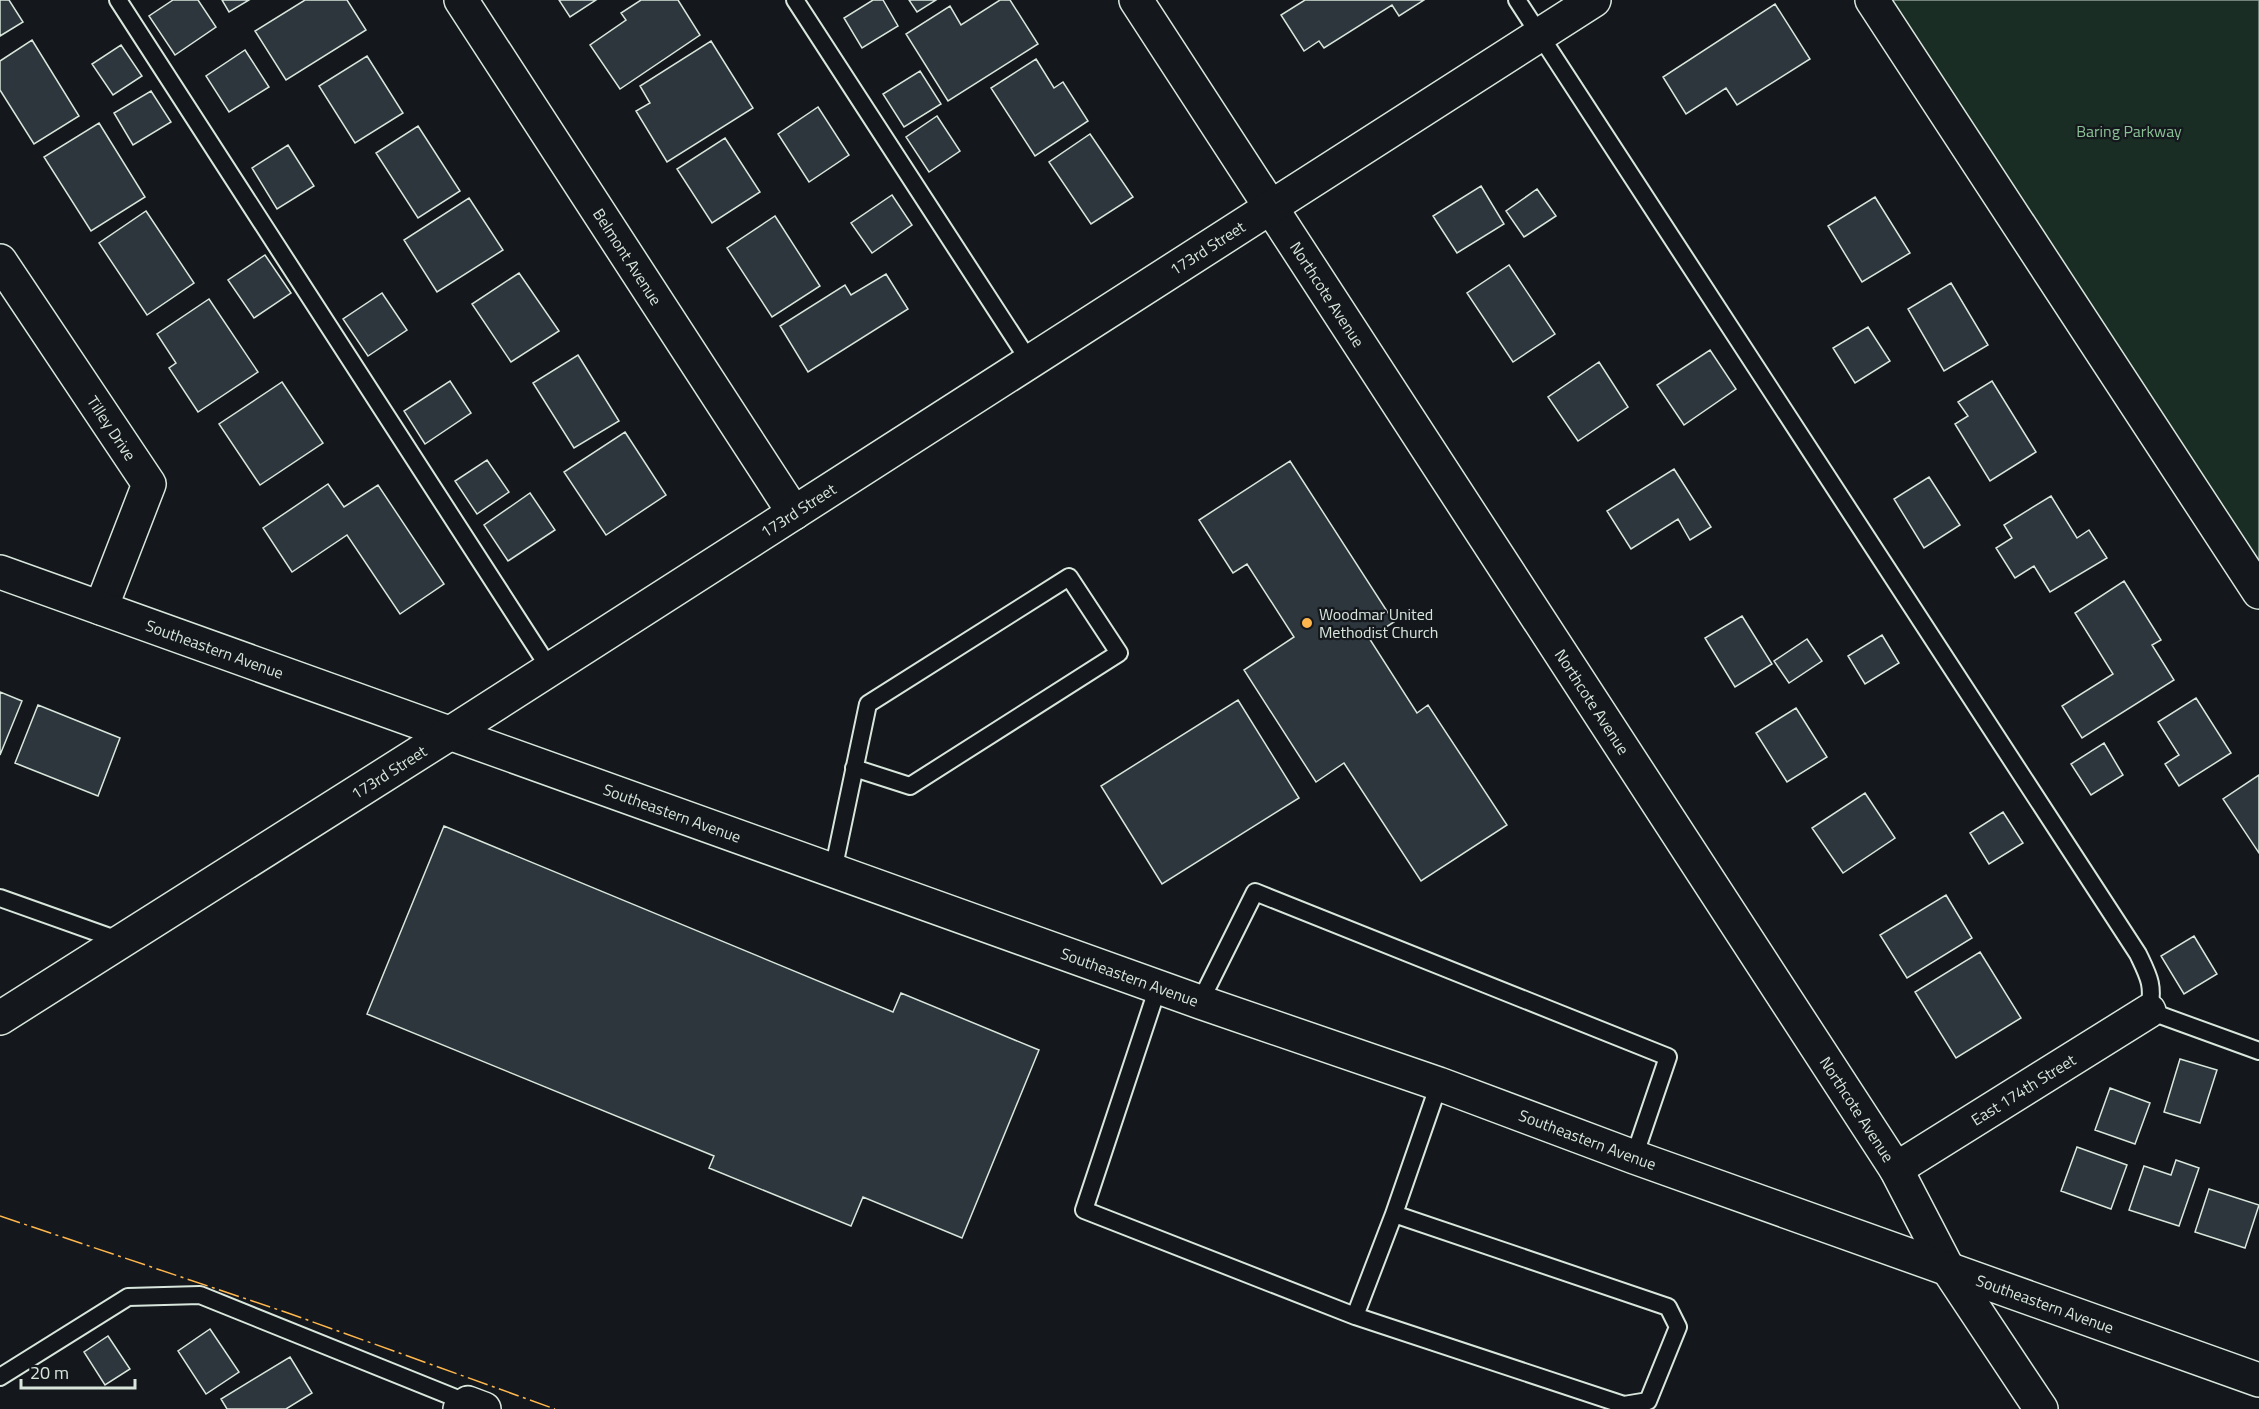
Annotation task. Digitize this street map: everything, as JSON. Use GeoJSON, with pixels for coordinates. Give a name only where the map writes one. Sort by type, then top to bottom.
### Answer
{"type":"FeatureCollection","features":[{"type":"Feature","properties":{"kind":"street","name":"Belmont Avenue"},"geometry":{"type":"LineString","coordinates":[[461,0],[794,513]]}},
{"type":"Feature","properties":{"kind":"street","name":"Northcote Avenue"},"geometry":{"type":"LineString","coordinates":[[1136,0],[1896,1169],[1947,1269],[2041,1409]]}},
{"type":"Feature","properties":{"kind":"street","name":"173rd Street"},"geometry":{"type":"LineString","coordinates":[[0,1018],[449,734],[1594,0]]}},
{"type":"Feature","properties":{"kind":"street"},"geometry":{"type":"LineString","coordinates":[[1872,0],[2259,592]]}},
{"type":"Feature","properties":{"kind":"street","name":"Tilley Drive"},"geometry":{"type":"LineString","coordinates":[[0,261],[149,484],[101,608]]}},
{"type":"Feature","properties":{"kind":"street","name":"Southeastern Avenue"},"geometry":{"type":"LineString","coordinates":[[0,572],[1200,1002],[1439,1084],[1634,1157],[2259,1380]]}},
{"type":"Feature","properties":{"kind":"street","name":"East 174th Street"},"geometry":{"type":"LineString","coordinates":[[1896,1169],[2149,1011]]}},
{"type":"Feature","properties":{"kind":"lane"},"geometry":{"type":"LineString","coordinates":[[118,0],[550,669]]}},
{"type":"Feature","properties":{"kind":"lane"},"geometry":{"type":"LineString","coordinates":[[795,0],[1030,362]]}},
{"type":"Feature","properties":{"kind":"lane"},"geometry":{"type":"LineString","coordinates":[[1517,0],[2138,954],[2148,974],[2153,992],[2149,1011],[2259,1051]]}},
{"type":"Feature","properties":{"kind":"lane"},"geometry":{"type":"LineString","coordinates":[[833,871],[868,704],[1069,578],[1119,653],[910,786],[855,768]]}},
{"type":"Feature","properties":{"kind":"lane"},"geometry":{"type":"LineString","coordinates":[[1200,1002],[1255,892],[1668,1057],[1634,1157]]}},
{"type":"Feature","properties":{"kind":"lane"},"geometry":{"type":"LineString","coordinates":[[0,898],[121,942]]}},
{"type":"Feature","properties":{"kind":"lane"},"geometry":{"type":"LineString","coordinates":[[1158,987],[1084,1210],[1355,1317],[1624,1405],[1648,1401],[1678,1327],[1668,1307],[1394,1214]]}},
{"type":"Feature","properties":{"kind":"lane"},"geometry":{"type":"LineString","coordinates":[[1355,1317],[1439,1084]]}},
{"type":"Feature","properties":{"kind":"lane"},"geometry":{"type":"LineString","coordinates":[[0,1377],[128,1297],[200,1295],[471,1407]]}},
{"type":"Feature","properties":{"kind":"green space","name":"Baring Parkway"},"geometry":{"type":"Polygon","coordinates":[[[1888,0],[2259,0],[2259,569],[1888,0]]]}},
{"type":"Feature","properties":{"kind":"building"},"geometry":{"type":"Polygon","coordinates":[[[0,0],[9,0],[23,22],[0,36],[0,0]]]}},
{"type":"Feature","properties":{"kind":"building"},"geometry":{"type":"Polygon","coordinates":[[[173,0],[198,0],[216,27],[175,55],[149,16],[173,0]]]}},
{"type":"Feature","properties":{"kind":"building"},"geometry":{"type":"Polygon","coordinates":[[[222,0],[249,0],[229,12],[222,0]]]}},
{"type":"Feature","properties":{"kind":"building"},"geometry":{"type":"Polygon","coordinates":[[[305,0],[347,0],[366,30],[286,80],[255,31],[305,0]]]}},
{"type":"Feature","properties":{"kind":"building"},"geometry":{"type":"Polygon","coordinates":[[[559,0],[596,0],[570,17],[559,0]]]}},
{"type":"Feature","properties":{"kind":"building"},"geometry":{"type":"Polygon","coordinates":[[[641,0],[678,0],[700,35],[620,89],[590,45],[626,20],[621,13],[641,0]]]}},
{"type":"Feature","properties":{"kind":"building"},"geometry":{"type":"Polygon","coordinates":[[[873,0],[883,0],[898,26],[862,48],[844,18],[873,0]]]}},
{"type":"Feature","properties":{"kind":"building"},"geometry":{"type":"Polygon","coordinates":[[[909,0],[936,0],[917,12],[909,0]]]}},
{"type":"Feature","properties":{"kind":"building"},"geometry":{"type":"Polygon","coordinates":[[[1000,0],[1010,0],[1038,44],[948,101],[906,34],[950,6],[961,25],[1000,0]]]}},
{"type":"Feature","properties":{"kind":"building"},"geometry":{"type":"Polygon","coordinates":[[[1305,0],[1424,0],[1399,16],[1392,5],[1324,48],[1319,41],[1304,51],[1281,15],[1305,0]]]}},
{"type":"Feature","properties":{"kind":"building"},"geometry":{"type":"Polygon","coordinates":[[[1775,4],[1810,59],[1737,105],[1726,88],[1686,114],[1663,77],[1775,4]]]}},
{"type":"Feature","properties":{"kind":"building"},"geometry":{"type":"Polygon","coordinates":[[[32,40],[79,116],[34,144],[0,90],[0,61],[32,40]]]}},
{"type":"Feature","properties":{"kind":"building"},"geometry":{"type":"Polygon","coordinates":[[[711,41],[753,108],[667,162],[636,111],[650,103],[640,86],[711,41]]]}},
{"type":"Feature","properties":{"kind":"building"},"geometry":{"type":"Polygon","coordinates":[[[121,45],[142,76],[113,95],[92,64],[121,45]]]}},
{"type":"Feature","properties":{"kind":"building"},"geometry":{"type":"Polygon","coordinates":[[[245,50],[269,87],[229,112],[206,76],[245,50]]]}},
{"type":"Feature","properties":{"kind":"building"},"geometry":{"type":"Polygon","coordinates":[[[367,56],[403,113],[355,143],[319,86],[367,56]]]}},
{"type":"Feature","properties":{"kind":"building"},"geometry":{"type":"Polygon","coordinates":[[[1036,59],[1054,88],[1063,82],[1088,121],[1035,156],[991,88],[1036,59]]]}},
{"type":"Feature","properties":{"kind":"building"},"geometry":{"type":"Polygon","coordinates":[[[920,71],[941,104],[904,127],[883,94],[920,71]]]}},
{"type":"Feature","properties":{"kind":"building"},"geometry":{"type":"Polygon","coordinates":[[[151,91],[171,122],[133,145],[114,113],[151,91]]]}},
{"type":"Feature","properties":{"kind":"building"},"geometry":{"type":"Polygon","coordinates":[[[818,107],[849,155],[809,182],[778,134],[818,107]]]}},
{"type":"Feature","properties":{"kind":"building"},"geometry":{"type":"Polygon","coordinates":[[[937,116],[960,151],[929,172],[906,137],[937,116]]]}},
{"type":"Feature","properties":{"kind":"building"},"geometry":{"type":"Polygon","coordinates":[[[99,123],[145,197],[91,231],[44,157],[99,123]]]}},
{"type":"Feature","properties":{"kind":"building"},"geometry":{"type":"Polygon","coordinates":[[[418,126],[460,191],[418,218],[376,153],[418,126]]]}},
{"type":"Feature","properties":{"kind":"building"},"geometry":{"type":"Polygon","coordinates":[[[1090,134],[1133,197],[1091,224],[1049,162],[1090,134]]]}},
{"type":"Feature","properties":{"kind":"building"},"geometry":{"type":"Polygon","coordinates":[[[725,138],[760,192],[712,223],[677,169],[725,138]]]}},
{"type":"Feature","properties":{"kind":"building"},"geometry":{"type":"Polygon","coordinates":[[[288,145],[314,186],[277,209],[252,168],[288,145]]]}},
{"type":"Feature","properties":{"kind":"building"},"geometry":{"type":"Polygon","coordinates":[[[1481,186],[1504,224],[1457,253],[1433,216],[1481,186]]]}},
{"type":"Feature","properties":{"kind":"building"},"geometry":{"type":"Polygon","coordinates":[[[1537,189],[1556,216],[1524,237],[1506,211],[1537,189]]]}},
{"type":"Feature","properties":{"kind":"building"},"geometry":{"type":"Polygon","coordinates":[[[892,195],[912,225],[872,253],[851,223],[892,195]]]}},
{"type":"Feature","properties":{"kind":"building"},"geometry":{"type":"Polygon","coordinates":[[[1875,197],[1910,253],[1862,282],[1828,226],[1875,197]]]}},
{"type":"Feature","properties":{"kind":"building"},"geometry":{"type":"Polygon","coordinates":[[[469,198],[503,250],[437,292],[404,240],[469,198]]]}},
{"type":"Feature","properties":{"kind":"building"},"geometry":{"type":"Polygon","coordinates":[[[146,211],[194,283],[147,315],[99,243],[146,211]]]}},
{"type":"Feature","properties":{"kind":"building"},"geometry":{"type":"Polygon","coordinates":[[[775,216],[820,286],[772,317],[727,248],[775,216]]]}},
{"type":"Feature","properties":{"kind":"building"},"geometry":{"type":"Polygon","coordinates":[[[265,255],[291,293],[254,318],[228,280],[265,255]]]}},
{"type":"Feature","properties":{"kind":"building"},"geometry":{"type":"Polygon","coordinates":[[[1509,265],[1555,334],[1513,362],[1467,293],[1509,265]]]}},
{"type":"Feature","properties":{"kind":"building"},"geometry":{"type":"Polygon","coordinates":[[[519,273],[559,331],[511,362],[472,304],[519,273]]]}},
{"type":"Feature","properties":{"kind":"building"},"geometry":{"type":"Polygon","coordinates":[[[886,274],[908,309],[808,372],[780,326],[845,285],[851,295],[886,274]]]}},
{"type":"Feature","properties":{"kind":"building"},"geometry":{"type":"Polygon","coordinates":[[[1951,283],[1988,345],[1944,371],[1908,309],[1951,283]]]}},
{"type":"Feature","properties":{"kind":"building"},"geometry":{"type":"Polygon","coordinates":[[[382,293],[407,330],[368,356],[343,319],[382,293]]]}},
{"type":"Feature","properties":{"kind":"building"},"geometry":{"type":"Polygon","coordinates":[[[209,299],[258,372],[198,412],[169,368],[176,363],[157,334],[209,299]]]}},
{"type":"Feature","properties":{"kind":"building"},"geometry":{"type":"Polygon","coordinates":[[[1868,327],[1890,361],[1855,383],[1833,348],[1868,327]]]}},
{"type":"Feature","properties":{"kind":"building"},"geometry":{"type":"Polygon","coordinates":[[[1710,350],[1736,389],[1684,425],[1657,385],[1710,350]]]}},
{"type":"Feature","properties":{"kind":"building"},"geometry":{"type":"Polygon","coordinates":[[[578,355],[619,421],[574,448],[533,383],[578,355]]]}},
{"type":"Feature","properties":{"kind":"building"},"geometry":{"type":"Polygon","coordinates":[[[1599,362],[1628,407],[1578,441],[1548,397],[1599,362]]]}},
{"type":"Feature","properties":{"kind":"building"},"geometry":{"type":"Polygon","coordinates":[[[450,381],[471,413],[425,444],[404,411],[450,381]]]}},
{"type":"Feature","properties":{"kind":"building"},"geometry":{"type":"Polygon","coordinates":[[[1992,381],[2036,452],[1990,481],[1955,424],[1968,416],[1958,402],[1992,381]]]}},
{"type":"Feature","properties":{"kind":"building"},"geometry":{"type":"Polygon","coordinates":[[[282,382],[323,443],[260,485],[219,424],[282,382]]]}},
{"type":"Feature","properties":{"kind":"building"},"geometry":{"type":"Polygon","coordinates":[[[625,432],[666,495],[606,535],[564,472],[625,432]]]}},
{"type":"Feature","properties":{"kind":"building"},"geometry":{"type":"Polygon","coordinates":[[[487,460],[509,492],[477,514],[455,481],[487,460]]]}},
{"type":"Feature","properties":{"kind":"building"},"geometry":{"type":"Polygon","coordinates":[[[1290,461],[1394,622],[1369,638],[1417,713],[1428,705],[1507,825],[1421,881],[1344,763],[1316,782],[1244,670],[1294,637],[1247,564],[1233,573],[1199,520],[1290,461]]]}},
{"type":"Feature","properties":{"kind":"building"},"geometry":{"type":"Polygon","coordinates":[[[1674,469],[1711,527],[1690,540],[1678,519],[1631,549],[1607,511],[1674,469]]]}},
{"type":"Feature","properties":{"kind":"building"},"geometry":{"type":"Polygon","coordinates":[[[1929,477],[1960,525],[1924,548],[1894,499],[1929,477]]]}},
{"type":"Feature","properties":{"kind":"building"},"geometry":{"type":"Polygon","coordinates":[[[328,484],[344,507],[378,485],[444,584],[400,614],[347,535],[292,572],[263,528],[328,484]]]}},
{"type":"Feature","properties":{"kind":"building"},"geometry":{"type":"Polygon","coordinates":[[[530,493],[555,530],[508,561],[484,525],[530,493]]]}},
{"type":"Feature","properties":{"kind":"building"},"geometry":{"type":"Polygon","coordinates":[[[2051,496],[2077,538],[2089,530],[2107,558],[2050,592],[2034,566],[2015,578],[1996,548],[2012,538],[2004,525],[2051,496]]]}},
{"type":"Feature","properties":{"kind":"building"},"geometry":{"type":"Polygon","coordinates":[[[2124,581],[2161,640],[2152,645],[2174,680],[2082,738],[2062,706],[2113,674],[2075,613],[2124,581]]]}},
{"type":"Feature","properties":{"kind":"building"},"geometry":{"type":"Polygon","coordinates":[[[1742,616],[1772,664],[1735,687],[1705,638],[1742,616]]]}},
{"type":"Feature","properties":{"kind":"building"},"geometry":{"type":"Polygon","coordinates":[[[1882,635],[1899,663],[1865,684],[1848,656],[1882,635]]]}},
{"type":"Feature","properties":{"kind":"building"},"geometry":{"type":"Polygon","coordinates":[[[1807,639],[1822,661],[1789,683],[1774,661],[1807,639]]]}},
{"type":"Feature","properties":{"kind":"building"},"geometry":{"type":"Polygon","coordinates":[[[0,692],[22,701],[0,755],[0,692]]]}},
{"type":"Feature","properties":{"kind":"building"},"geometry":{"type":"Polygon","coordinates":[[[2196,698],[2231,753],[2179,786],[2165,764],[2179,755],[2158,722],[2196,698]]]}},
{"type":"Feature","properties":{"kind":"building"},"geometry":{"type":"Polygon","coordinates":[[[1238,700],[1299,798],[1162,884],[1101,786],[1238,700]]]}},
{"type":"Feature","properties":{"kind":"building"},"geometry":{"type":"Polygon","coordinates":[[[38,705],[120,738],[98,796],[15,763],[38,705]]]}},
{"type":"Feature","properties":{"kind":"building"},"geometry":{"type":"Polygon","coordinates":[[[1796,708],[1827,757],[1787,782],[1756,733],[1796,708]]]}},
{"type":"Feature","properties":{"kind":"building"},"geometry":{"type":"Polygon","coordinates":[[[2104,743],[2123,775],[2091,795],[2071,764],[2104,743]]]}},
{"type":"Feature","properties":{"kind":"building"},"geometry":{"type":"Polygon","coordinates":[[[2259,775],[2259,853],[2223,799],[2259,775]]]}},
{"type":"Feature","properties":{"kind":"building"},"geometry":{"type":"Polygon","coordinates":[[[1865,793],[1895,838],[1843,873],[1812,828],[1865,793]]]}},
{"type":"Feature","properties":{"kind":"building"},"geometry":{"type":"Polygon","coordinates":[[[2003,812],[2023,843],[1989,864],[1970,833],[2003,812]]]}},
{"type":"Feature","properties":{"kind":"building"},"geometry":{"type":"Polygon","coordinates":[[[444,826],[893,1012],[901,993],[1039,1050],[962,1238],[863,1197],[851,1226],[709,1168],[714,1156],[367,1014],[444,826]]]}},
{"type":"Feature","properties":{"kind":"building"},"geometry":{"type":"Polygon","coordinates":[[[1946,895],[1972,938],[1907,978],[1880,935],[1946,895]]]}},
{"type":"Feature","properties":{"kind":"building"},"geometry":{"type":"Polygon","coordinates":[[[2194,936],[2217,974],[2184,994],[2161,956],[2194,936]]]}},
{"type":"Feature","properties":{"kind":"building"},"geometry":{"type":"Polygon","coordinates":[[[1980,952],[2021,1018],[1956,1058],[1915,992],[1980,952]]]}},
{"type":"Feature","properties":{"kind":"building"},"geometry":{"type":"Polygon","coordinates":[[[2180,1059],[2217,1070],[2200,1123],[2164,1112],[2180,1059]]]}},
{"type":"Feature","properties":{"kind":"building"},"geometry":{"type":"Polygon","coordinates":[[[2110,1088],[2150,1103],[2135,1144],[2095,1130],[2110,1088]]]}},
{"type":"Feature","properties":{"kind":"building"},"geometry":{"type":"Polygon","coordinates":[[[2077,1147],[2127,1165],[2111,1209],[2061,1191],[2077,1147]]]}},
{"type":"Feature","properties":{"kind":"building"},"geometry":{"type":"Polygon","coordinates":[[[2176,1160],[2199,1168],[2179,1226],[2129,1210],[2144,1166],[2171,1175],[2176,1160]]]}},
{"type":"Feature","properties":{"kind":"building"},"geometry":{"type":"Polygon","coordinates":[[[2209,1189],[2259,1205],[2245,1248],[2195,1232],[2209,1189]]]}},
{"type":"Feature","properties":{"kind":"building"},"geometry":{"type":"Polygon","coordinates":[[[210,1329],[239,1372],[206,1394],[178,1351],[210,1329]]]}},
{"type":"Feature","properties":{"kind":"building"},"geometry":{"type":"Polygon","coordinates":[[[108,1336],[130,1369],[105,1385],[84,1352],[108,1336]]]}},
{"type":"Feature","properties":{"kind":"building"},"geometry":{"type":"Polygon","coordinates":[[[290,1357],[312,1393],[286,1409],[227,1409],[221,1399],[290,1357]]]}},
{"type":"Feature","properties":{"kind":"power"},"geometry":{"type":"LineString","coordinates":[[0,1216],[288,1313],[555,1409]]}},
{"type":"Feature","properties":{"kind":"place","name":"Woodmar United Methodist Church"},"geometry":{"type":"Point","coordinates":[1307,623]}}]}
